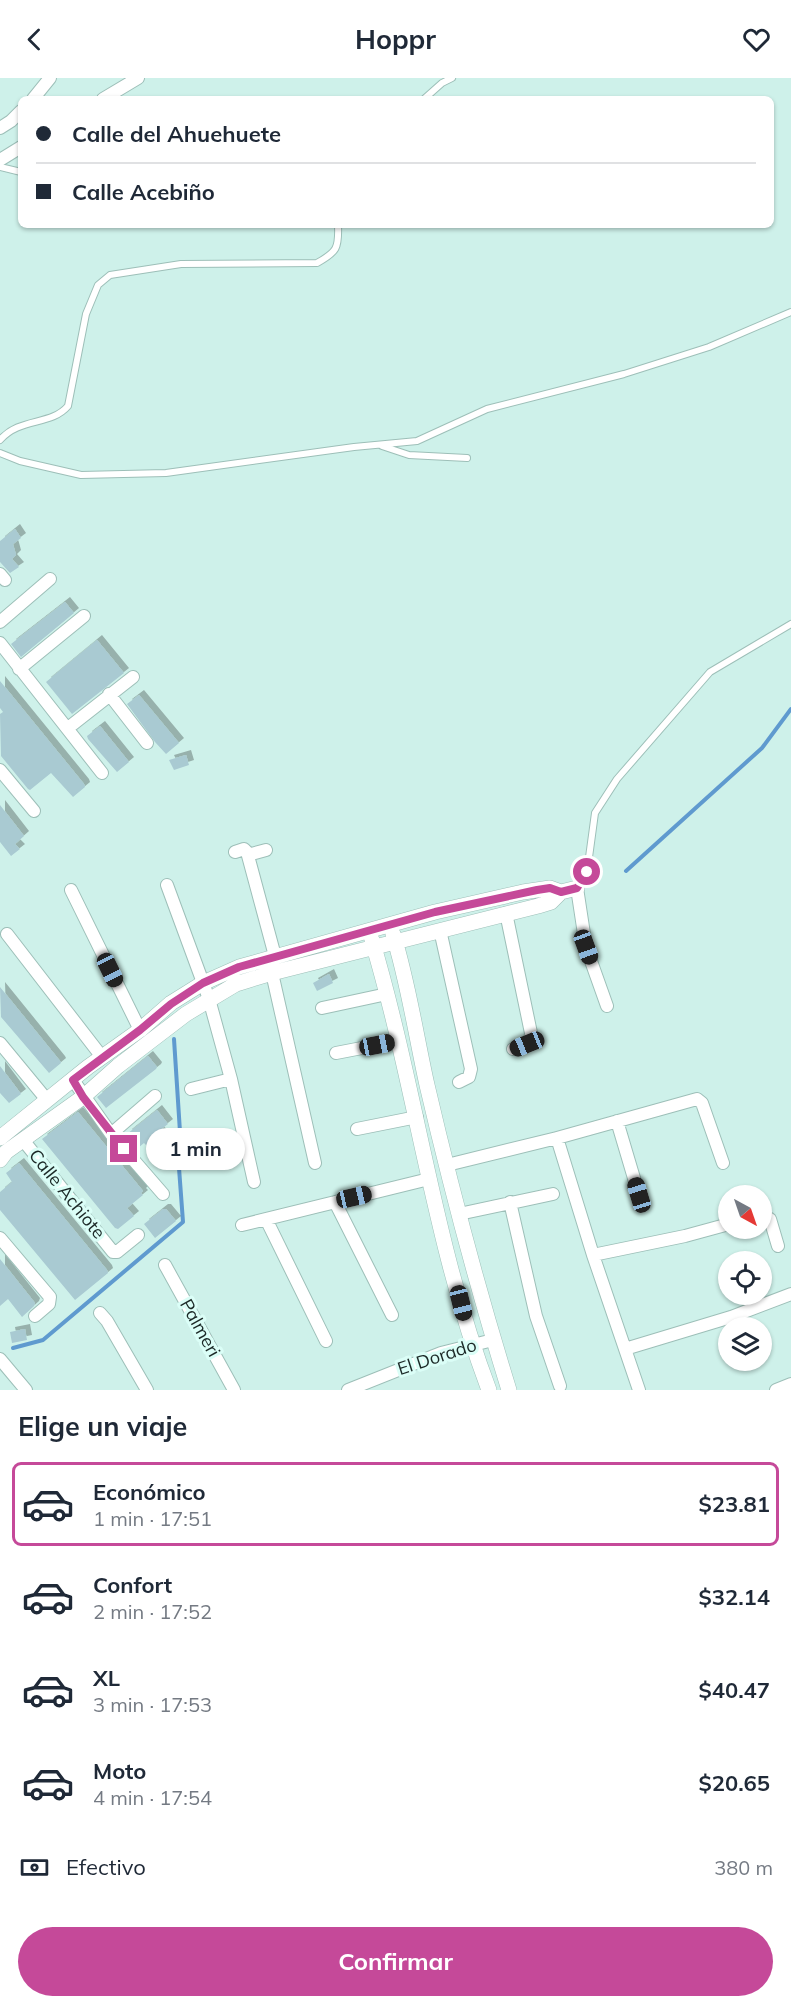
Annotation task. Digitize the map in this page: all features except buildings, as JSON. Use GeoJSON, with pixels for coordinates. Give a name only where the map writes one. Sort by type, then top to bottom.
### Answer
{"type":"FeatureCollection","features":[{"type":"Feature","properties":{"kind":"street"},"geometry":{"type":"LineString","coordinates":[[35,96],[50,78]]}},
{"type":"Feature","properties":{"kind":"street"},"geometry":{"type":"LineString","coordinates":[[108,96],[138,78]]}},
{"type":"Feature","properties":{"kind":"street"},"geometry":{"type":"LineString","coordinates":[[0,128],[18,114]]}},
{"type":"Feature","properties":{"kind":"street"},"geometry":{"type":"LineString","coordinates":[[0,160],[18,149]]}},
{"type":"Feature","properties":{"kind":"street"},"geometry":{"type":"LineString","coordinates":[[0,622],[51,579]]}},
{"type":"Feature","properties":{"kind":"street"},"geometry":{"type":"LineString","coordinates":[[19,669],[84,616]]}},
{"type":"Feature","properties":{"kind":"street"},"geometry":{"type":"LineString","coordinates":[[0,643],[102,773]]}},
{"type":"Feature","properties":{"kind":"street"},"geometry":{"type":"LineString","coordinates":[[68,728],[133,677]]}},
{"type":"Feature","properties":{"kind":"street"},"geometry":{"type":"LineString","coordinates":[[110,694],[147,743]]}},
{"type":"Feature","properties":{"kind":"street"},"geometry":{"type":"LineString","coordinates":[[0,770],[34,811]]}},
{"type":"Feature","properties":{"kind":"street"},"geometry":{"type":"LineString","coordinates":[[266,850],[242,853],[275,956]]}},
{"type":"Feature","properties":{"kind":"street"},"geometry":{"type":"LineString","coordinates":[[167,885],[209,999],[231,1079],[254,1182]]}},
{"type":"Feature","properties":{"kind":"street"},"geometry":{"type":"LineString","coordinates":[[0,1138],[171,1004],[203,983],[239,967],[435,912],[523,892],[550,888],[561,892]]}},
{"type":"Feature","properties":{"kind":"street"},"geometry":{"type":"LineString","coordinates":[[0,1160],[6,1152],[83,1097],[148,1043],[209,999],[236,984],[551,902],[561,892],[577,888],[586,947],[607,1006]]}},
{"type":"Feature","properties":{"kind":"street"},"geometry":{"type":"LineString","coordinates":[[71,890],[140,1030]]}},
{"type":"Feature","properties":{"kind":"street"},"geometry":{"type":"LineString","coordinates":[[506,913],[531,1033],[530,1041],[513,1049]]}},
{"type":"Feature","properties":{"kind":"street"},"geometry":{"type":"LineString","coordinates":[[390,926],[396,942],[427,1087],[459,1214],[509,1390]]}},
{"type":"Feature","properties":{"kind":"street"},"geometry":{"type":"LineString","coordinates":[[440,930],[471,1069],[469,1077],[459,1082]]}},
{"type":"Feature","properties":{"kind":"street"},"geometry":{"type":"LineString","coordinates":[[370,931],[411,1089],[429,1179],[472,1344],[489,1390]]}},
{"type":"Feature","properties":{"kind":"street"},"geometry":{"type":"LineString","coordinates":[[7,934],[102,1057]]}},
{"type":"Feature","properties":{"kind":"street"},"geometry":{"type":"LineString","coordinates":[[272,973],[315,1163]]}},
{"type":"Feature","properties":{"kind":"street"},"geometry":{"type":"LineString","coordinates":[[322,1008],[387,994]]}},
{"type":"Feature","properties":{"kind":"street"},"geometry":{"type":"LineString","coordinates":[[336,1053],[398,1041]]}},
{"type":"Feature","properties":{"kind":"street"},"geometry":{"type":"LineString","coordinates":[[0,1043],[47,1100]]}},
{"type":"Feature","properties":{"kind":"street"},"geometry":{"type":"LineString","coordinates":[[191,1089],[231,1079]]}},
{"type":"Feature","properties":{"kind":"street"},"geometry":{"type":"LineString","coordinates":[[73,1080],[111,1134],[163,1194]]}},
{"type":"Feature","properties":{"kind":"street"},"geometry":{"type":"LineString","coordinates":[[411,1089],[427,1087]]}},
{"type":"Feature","properties":{"kind":"street"},"geometry":{"type":"LineString","coordinates":[[111,1134],[156,1096]]}},
{"type":"Feature","properties":{"kind":"street"},"geometry":{"type":"LineString","coordinates":[[447,1165],[557,1138],[698,1099],[702,1103],[723,1163]]}},
{"type":"Feature","properties":{"kind":"street"},"geometry":{"type":"LineString","coordinates":[[357,1129],[417,1117]]}},
{"type":"Feature","properties":{"kind":"street"},"geometry":{"type":"LineString","coordinates":[[617,1121],[639,1195]]}},
{"type":"Feature","properties":{"kind":"street"},"geometry":{"type":"LineString","coordinates":[[557,1138],[592,1255],[637,1390]]}},
{"type":"Feature","properties":{"kind":"street","name":"Calle Achiote"},"geometry":{"type":"LineString","coordinates":[[23,1140],[113,1252],[117,1252],[138,1235]]}},
{"type":"Feature","properties":{"kind":"street"},"geometry":{"type":"LineString","coordinates":[[204,1154],[244,1145]]}},
{"type":"Feature","properties":{"kind":"street"},"geometry":{"type":"LineString","coordinates":[[242,1225],[429,1179]]}},
{"type":"Feature","properties":{"kind":"street"},"geometry":{"type":"LineString","coordinates":[[459,1214],[553,1194]]}},
{"type":"Feature","properties":{"kind":"street"},"geometry":{"type":"LineString","coordinates":[[335,1202],[392,1315]]}},
{"type":"Feature","properties":{"kind":"street"},"geometry":{"type":"LineString","coordinates":[[510,1202],[536,1316],[560,1386]]}},
{"type":"Feature","properties":{"kind":"street"},"geometry":{"type":"LineString","coordinates":[[266,1219],[326,1341]]}},
{"type":"Feature","properties":{"kind":"street"},"geometry":{"type":"LineString","coordinates":[[592,1255],[718,1227]]}},
{"type":"Feature","properties":{"kind":"street"},"geometry":{"type":"LineString","coordinates":[[772,1227],[777,1246]]}},
{"type":"Feature","properties":{"kind":"street"},"geometry":{"type":"LineString","coordinates":[[0,1238],[50,1297],[49,1304],[35,1316]]}},
{"type":"Feature","properties":{"kind":"street","name":"Palmeri"},"geometry":{"type":"LineString","coordinates":[[165,1265],[234,1390]]}},
{"type":"Feature","properties":{"kind":"street"},"geometry":{"type":"LineString","coordinates":[[625,1349],[731,1317],[791,1294]]}},
{"type":"Feature","properties":{"kind":"street"},"geometry":{"type":"LineString","coordinates":[[99,1312],[107,1321],[147,1390]]}},
{"type":"Feature","properties":{"kind":"street","name":"El Dorado"},"geometry":{"type":"LineString","coordinates":[[348,1390],[441,1353],[494,1340]]}},
{"type":"Feature","properties":{"kind":"street"},"geometry":{"type":"LineString","coordinates":[[0,1359],[26,1390]]}},
{"type":"Feature","properties":{"kind":"street"},"geometry":{"type":"LineString","coordinates":[[776,1390],[791,1384]]}},
{"type":"Feature","properties":{"kind":"lane"},"geometry":{"type":"LineString","coordinates":[[427,96],[442,83],[452,78]]}},
{"type":"Feature","properties":{"kind":"lane"},"geometry":{"type":"LineString","coordinates":[[0,167],[18,171]]}},
{"type":"Feature","properties":{"kind":"lane"},"geometry":{"type":"LineString","coordinates":[[0,440],[21,425],[60,415],[68,406],[86,314],[98,285],[110,275],[181,264],[317,263],[332,254],[339,242],[338,228]]}},
{"type":"Feature","properties":{"kind":"lane"},"geometry":{"type":"LineString","coordinates":[[0,453],[20,461],[81,475],[166,473],[354,447],[417,441],[487,409],[624,374],[709,347],[791,312]]}},
{"type":"Feature","properties":{"kind":"lane"},"geometry":{"type":"LineString","coordinates":[[381,446],[409,455],[467,458]]}},
{"type":"Feature","properties":{"kind":"lane"},"geometry":{"type":"LineString","coordinates":[[577,888],[587,872],[595,813],[617,778],[710,672],[791,624]]}},
{"type":"Feature","properties":{"kind":"waterway"},"geometry":{"type":"LineString","coordinates":[[626,871],[762,748],[791,709]]}},
{"type":"Feature","properties":{"kind":"waterway"},"geometry":{"type":"LineString","coordinates":[[13,1348],[43,1340],[183,1222],[174,1039]]}},
{"type":"Feature","properties":{"kind":"route"},"geometry":{"type":"LineString","coordinates":[[124,1149],[83,1097],[73,1080],[171,1004],[203,983],[239,967],[435,912],[523,892],[550,888],[561,892],[577,888],[587,872]]}}]}
